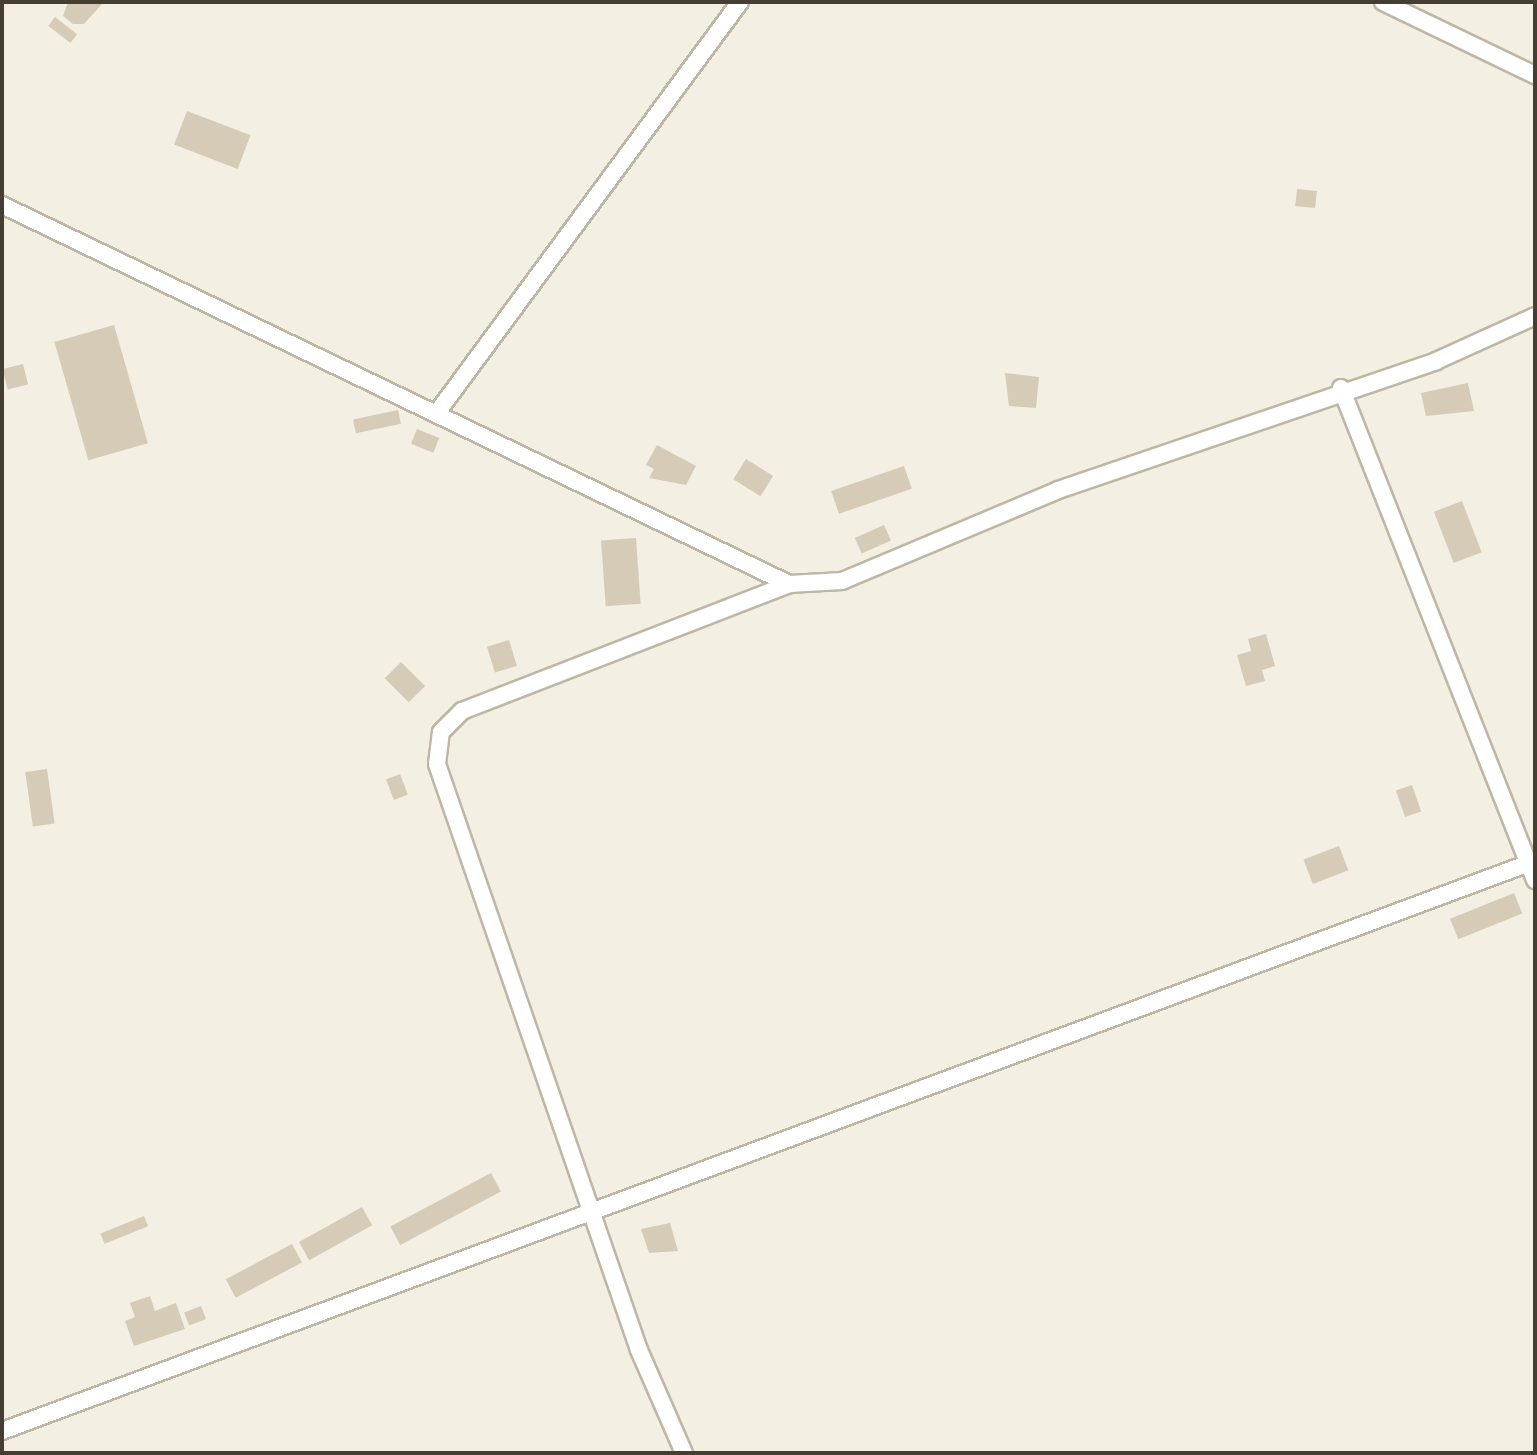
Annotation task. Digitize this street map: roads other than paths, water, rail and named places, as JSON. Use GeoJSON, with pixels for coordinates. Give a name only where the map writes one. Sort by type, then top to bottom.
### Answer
{"type":"FeatureCollection","features":[{"type":"Feature","properties":{"kind":"street"},"geometry":{"type":"LineString","coordinates":[[436,414],[740,2]]}},
{"type":"Feature","properties":{"kind":"street"},"geometry":{"type":"LineString","coordinates":[[1383,2],[1535,75]]}},
{"type":"Feature","properties":{"kind":"street"},"geometry":{"type":"LineString","coordinates":[[2,205],[789,584]]}},
{"type":"Feature","properties":{"kind":"street"},"geometry":{"type":"LineString","coordinates":[[684,1453],[639,1350],[437,764],[441,732],[462,711],[789,584],[842,581],[1058,490],[1341,388],[1436,361],[1535,316]]}},
{"type":"Feature","properties":{"kind":"street"},"geometry":{"type":"LineString","coordinates":[[1341,388],[1532,862],[1535,880]]}},
{"type":"Feature","properties":{"kind":"street"},"geometry":{"type":"LineString","coordinates":[[2,1431],[591,1207],[1532,862]]}}]}
